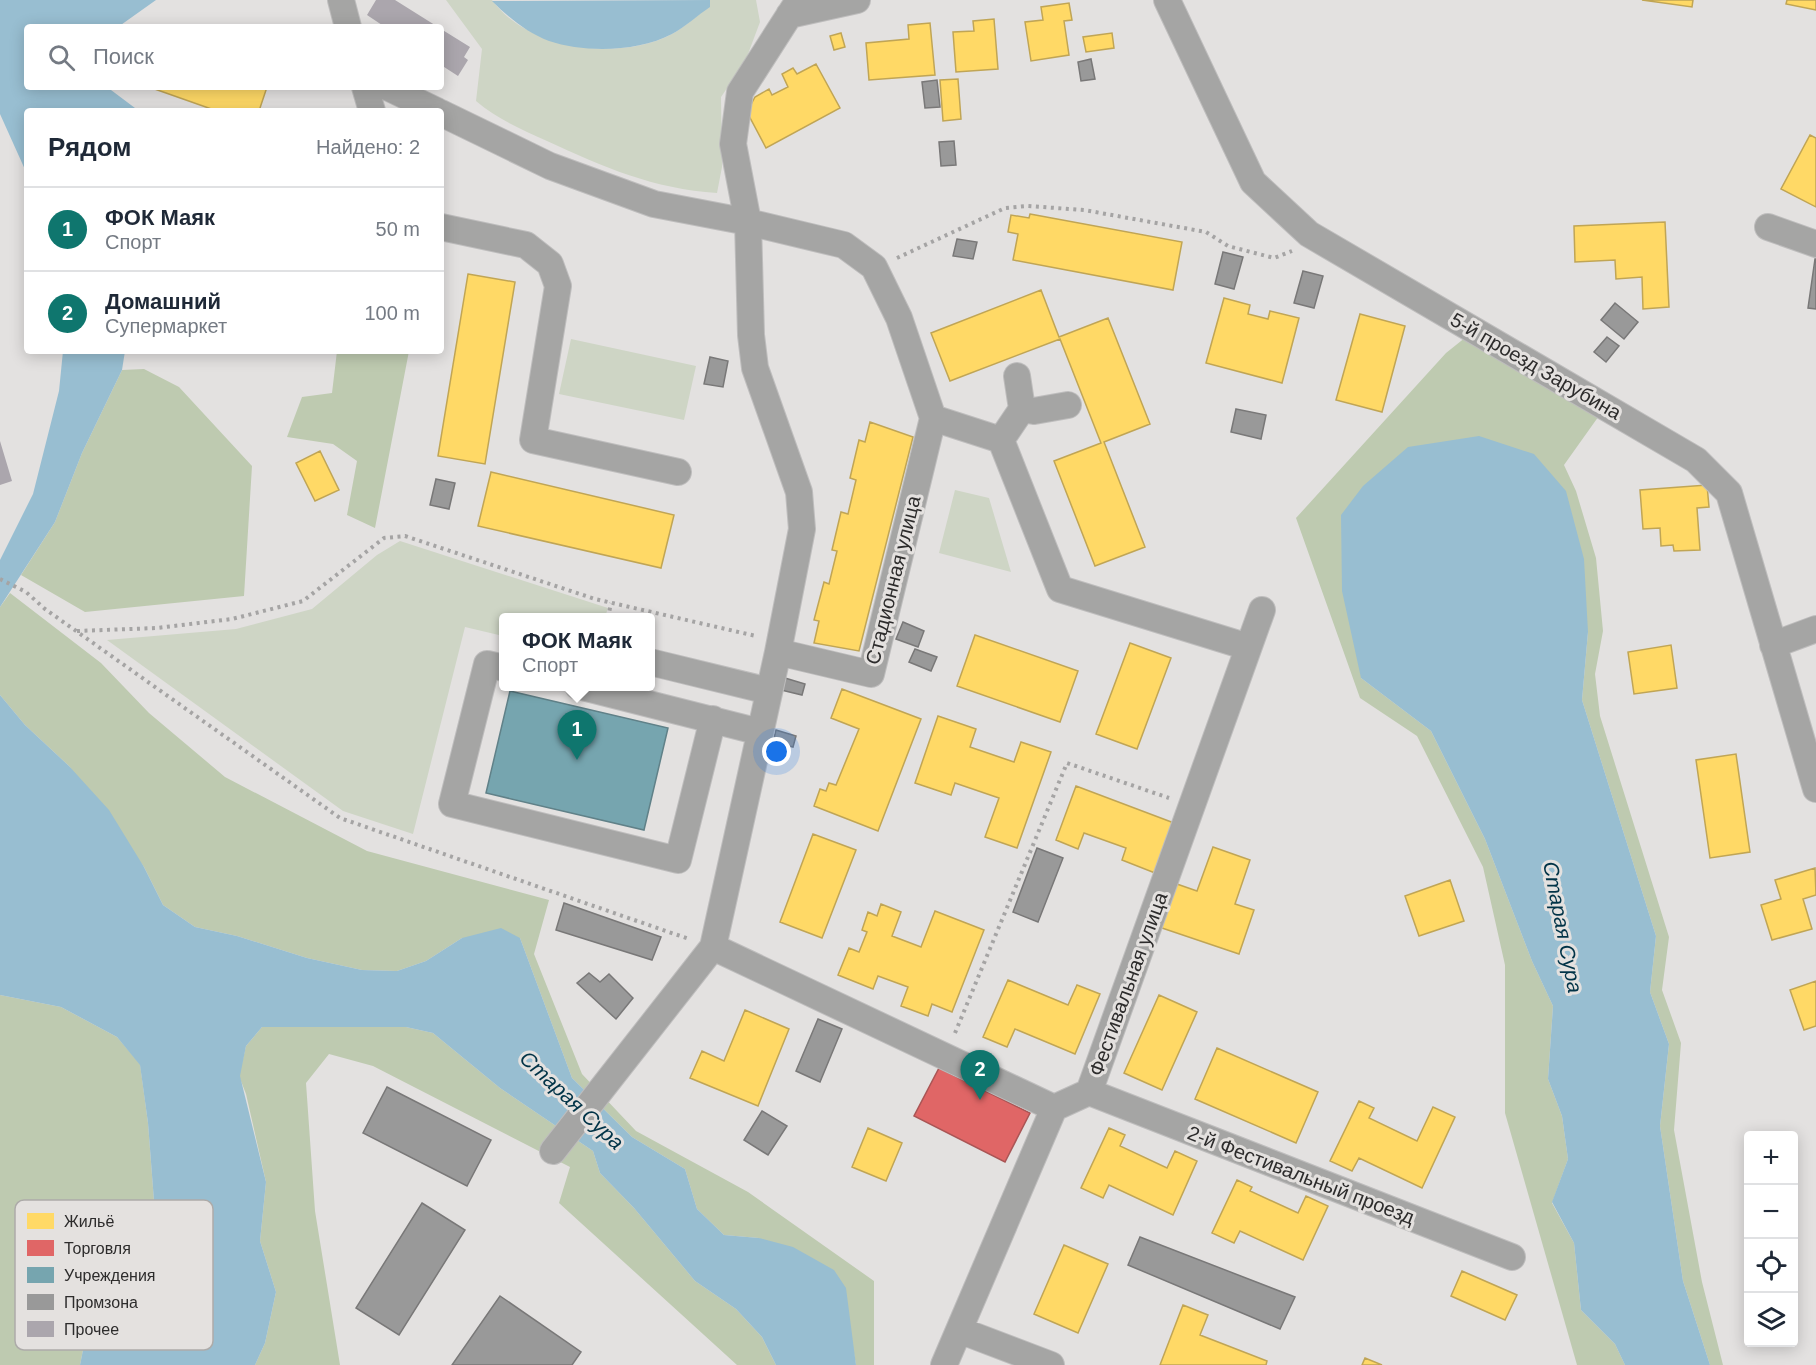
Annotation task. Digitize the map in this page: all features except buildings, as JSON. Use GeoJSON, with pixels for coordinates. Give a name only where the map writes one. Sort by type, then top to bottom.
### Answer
{"type":"FeatureCollection","features":[{"type":"Feature","properties":{"kind":"street"},"geometry":{"type":"LineString","coordinates":[[341,0],[347,24]]}},
{"type":"Feature","properties":{"kind":"street"},"geometry":{"type":"LineString","coordinates":[[554,1151],[713,947],[779,646],[802,529],[799,492],[755,368],[751,335],[748,222],[733,144],[740,92],[794,8],[857,0]]}},
{"type":"Feature","properties":{"kind":"street","name":"5-й проезд Зарубина"},"geometry":{"type":"LineString","coordinates":[[1167,0],[1253,182],[1309,234],[1696,460],[1729,493],[1816,789]]}},
{"type":"Feature","properties":{"kind":"street"},"geometry":{"type":"LineString","coordinates":[[367,90],[371,108]]}},
{"type":"Feature","properties":{"kind":"street"},"geometry":{"type":"LineString","coordinates":[[393,90],[431,108]]}},
{"type":"Feature","properties":{"kind":"street"},"geometry":{"type":"LineString","coordinates":[[444,114],[550,166],[654,204],[748,222],[844,245],[874,267],[899,318],[933,418],[1002,440]]}},
{"type":"Feature","properties":{"kind":"street"},"geometry":{"type":"LineString","coordinates":[[1768,227],[1816,244]]}},
{"type":"Feature","properties":{"kind":"street"},"geometry":{"type":"LineString","coordinates":[[444,228],[526,245],[550,264],[558,286],[533,440],[678,472]]}},
{"type":"Feature","properties":{"kind":"street"},"geometry":{"type":"LineString","coordinates":[[1002,440],[1022,409],[1017,376]]}},
{"type":"Feature","properties":{"kind":"street"},"geometry":{"type":"LineString","coordinates":[[1022,409],[1034,411],[1068,405]]}},
{"type":"Feature","properties":{"kind":"street","name":"Стадионная улица"},"geometry":{"type":"LineString","coordinates":[[779,646],[871,674],[933,418]]}},
{"type":"Feature","properties":{"kind":"street"},"geometry":{"type":"LineString","coordinates":[[1002,440],[1060,589],[1248,647]]}},
{"type":"Feature","properties":{"kind":"street","name":"Фестивальная улица"},"geometry":{"type":"LineString","coordinates":[[1054,1108],[1089,1092],[1262,610]]}},
{"type":"Feature","properties":{"kind":"street"},"geometry":{"type":"LineString","coordinates":[[1773,645],[1816,630]]}},
{"type":"Feature","properties":{"kind":"street"},"geometry":{"type":"LineString","coordinates":[[655,663],[769,692]]}},
{"type":"Feature","properties":{"kind":"street"},"geometry":{"type":"LineString","coordinates":[[499,668],[487,664],[452,804],[678,860],[713,719]]}},
{"type":"Feature","properties":{"kind":"street"},"geometry":{"type":"LineString","coordinates":[[595,691],[760,732]]}},
{"type":"Feature","properties":{"kind":"street"},"geometry":{"type":"LineString","coordinates":[[713,947],[1054,1108],[944,1365]]}},
{"type":"Feature","properties":{"kind":"street","name":"2-й Фестивальный проезд"},"geometry":{"type":"LineString","coordinates":[[1089,1092],[1512,1257]]}},
{"type":"Feature","properties":{"kind":"street"},"geometry":{"type":"LineString","coordinates":[[959,1330],[1051,1365]]}},
{"type":"Feature","properties":{"kind":"path"},"geometry":{"type":"LineString","coordinates":[[874,267],[912,253],[1005,208],[1028,206],[1084,210],[1206,232],[1228,246],[1274,258],[1289,254],[1309,234]]}},
{"type":"Feature","properties":{"kind":"path"},"geometry":{"type":"LineString","coordinates":[[76,631],[157,628],[232,619],[281,608],[303,601],[384,538],[405,536],[611,603],[650,613]]}},
{"type":"Feature","properties":{"kind":"path"},"geometry":{"type":"LineString","coordinates":[[0,579],[26,592],[76,631],[340,818],[713,947]]}},
{"type":"Feature","properties":{"kind":"path"},"geometry":{"type":"LineString","coordinates":[[609,613],[611,603]]}},
{"type":"Feature","properties":{"kind":"path"},"geometry":{"type":"LineString","coordinates":[[655,614],[779,646]]}},
{"type":"Feature","properties":{"kind":"path"},"geometry":{"type":"LineString","coordinates":[[945,1056],[1067,763],[1192,806]]}},
{"type":"Feature","properties":{"kind":"green space"},"geometry":{"type":"Polygon","coordinates":[[[446,0],[492,0],[508,17],[528,30],[551,40],[602,49],[627,48],[651,43],[672,34],[709,7],[710,0],[756,0],[760,22],[745,62],[721,97],[722,167],[717,193],[650,182],[609,168],[519,128],[484,107],[476,101],[482,49],[446,0]]]}},
{"type":"Feature","properties":{"kind":"green space"},"geometry":{"type":"Polygon","coordinates":[[[1471,333],[1601,413],[1564,465],[1576,491],[1596,558],[1603,631],[1595,674],[1600,716],[1669,937],[1662,990],[1681,1043],[1674,1130],[1702,1282],[1723,1365],[1710,1365],[1683,1281],[1660,1126],[1669,1044],[1650,992],[1656,936],[1582,700],[1588,632],[1361,678],[1431,731],[1485,839],[1532,961],[1553,1006],[1548,1079],[1562,1116],[1568,1159],[1552,1203],[1574,1243],[1581,1310],[1615,1344],[1625,1365],[1577,1365],[1505,1113],[1505,965],[1483,867],[1417,736],[1360,698],[1296,518],[1446,353],[1471,333]]]}},
{"type":"Feature","properties":{"kind":"green space"},"geometry":{"type":"Polygon","coordinates":[[[571,339],[696,366],[684,420],[559,394],[571,339]]]}},
{"type":"Feature","properties":{"kind":"green space"},"geometry":{"type":"Polygon","coordinates":[[[337,354],[408,354],[375,528],[347,515],[357,461],[333,444],[287,437],[302,397],[332,393],[337,354]]]}},
{"type":"Feature","properties":{"kind":"green space"},"geometry":{"type":"Polygon","coordinates":[[[144,369],[179,387],[252,466],[244,596],[85,612],[21,575],[55,522],[82,453],[122,370],[144,369]]]}},
{"type":"Feature","properties":{"kind":"green space"},"geometry":{"type":"Polygon","coordinates":[[[955,490],[989,498],[1011,572],[939,553],[955,490]]]}},
{"type":"Feature","properties":{"kind":"green space"},"geometry":{"type":"Polygon","coordinates":[[[400,541],[608,608],[606,613],[499,613],[499,635],[465,627],[413,834],[343,811],[107,640],[236,629],[312,609],[377,555],[400,541]]]}},
{"type":"Feature","properties":{"kind":"green space"},"geometry":{"type":"Polygon","coordinates":[[[10,593],[101,663],[149,713],[225,777],[367,851],[549,900],[534,954],[582,1074],[636,1131],[748,1192],[874,1281],[874,1365],[856,1365],[850,1330],[759,1238],[724,1235],[697,1209],[685,1169],[632,1137],[572,1078],[520,938],[462,938],[426,961],[397,971],[362,970],[307,958],[237,936],[195,927],[163,905],[144,867],[69,766],[25,725],[0,695],[0,607],[10,593]]]}},
{"type":"Feature","properties":{"kind":"green space"},"geometry":{"type":"Polygon","coordinates":[[[0,995],[61,1007],[117,1037],[140,1064],[148,1123],[154,1200],[15,1200],[15,1350],[83,1350],[80,1365],[0,1365],[0,995]]]}},
{"type":"Feature","properties":{"kind":"green space"},"geometry":{"type":"Polygon","coordinates":[[[262,1027],[406,1027],[433,1033],[500,1088],[593,1151],[600,1173],[634,1208],[695,1281],[736,1309],[762,1337],[776,1365],[737,1365],[559,1203],[570,1167],[373,1066],[329,1054],[306,1083],[315,1211],[340,1365],[255,1365],[265,1343],[276,1292],[260,1241],[266,1182],[246,1094],[239,1076],[246,1046],[262,1027]]]}},
{"type":"Feature","properties":{"kind":"water"},"geometry":{"type":"Polygon","coordinates":[[[0,0],[156,0],[122,24],[24,24],[24,90],[111,90],[135,108],[24,108],[24,167],[0,114],[0,0]]]}},
{"type":"Feature","properties":{"kind":"water"},"geometry":{"type":"Polygon","coordinates":[[[710,0],[710,7],[672,34],[644,44],[611,49],[579,48],[549,41],[518,24],[492,1],[710,0]]]}},
{"type":"Feature","properties":{"kind":"water"},"geometry":{"type":"Polygon","coordinates":[[[63,354],[125,354],[122,370],[82,453],[55,522],[0,607],[0,560],[33,494],[59,391],[63,354]]]}},
{"type":"Feature","properties":{"kind":"water","name":"Старая Сура"},"geometry":{"type":"Polygon","coordinates":[[[1479,436],[1534,454],[1566,491],[1584,559],[1588,632],[1582,700],[1656,936],[1650,992],[1669,1044],[1660,1126],[1683,1281],[1710,1365],[1625,1365],[1615,1344],[1581,1310],[1574,1243],[1552,1202],[1568,1159],[1562,1116],[1548,1079],[1553,1006],[1532,961],[1485,839],[1431,731],[1361,678],[1342,591],[1341,515],[1363,486],[1408,447],[1479,436]]]}},
{"type":"Feature","properties":{"kind":"water","name":"Старая Сура"},"geometry":{"type":"Polygon","coordinates":[[[0,695],[25,725],[69,766],[109,810],[144,867],[163,905],[195,927],[237,936],[307,958],[362,970],[397,971],[426,961],[462,938],[501,928],[520,938],[572,1078],[632,1137],[685,1169],[697,1209],[724,1235],[759,1238],[793,1247],[834,1270],[846,1288],[856,1365],[776,1365],[762,1337],[736,1309],[695,1281],[634,1208],[600,1173],[593,1151],[500,1088],[433,1033],[406,1027],[262,1027],[246,1046],[240,1076],[266,1182],[260,1241],[276,1292],[265,1343],[255,1365],[80,1365],[83,1350],[213,1350],[213,1200],[154,1200],[148,1123],[140,1065],[117,1037],[61,1007],[0,995],[0,695]]]}},
{"type":"Feature","properties":{"kind":"place","name":"ФОК Маяк"},"geometry":{"type":"Point","coordinates":[577,760]}},
{"type":"Feature","properties":{"kind":"place","name":"Домашний"},"geometry":{"type":"Point","coordinates":[980,1100]}}]}
